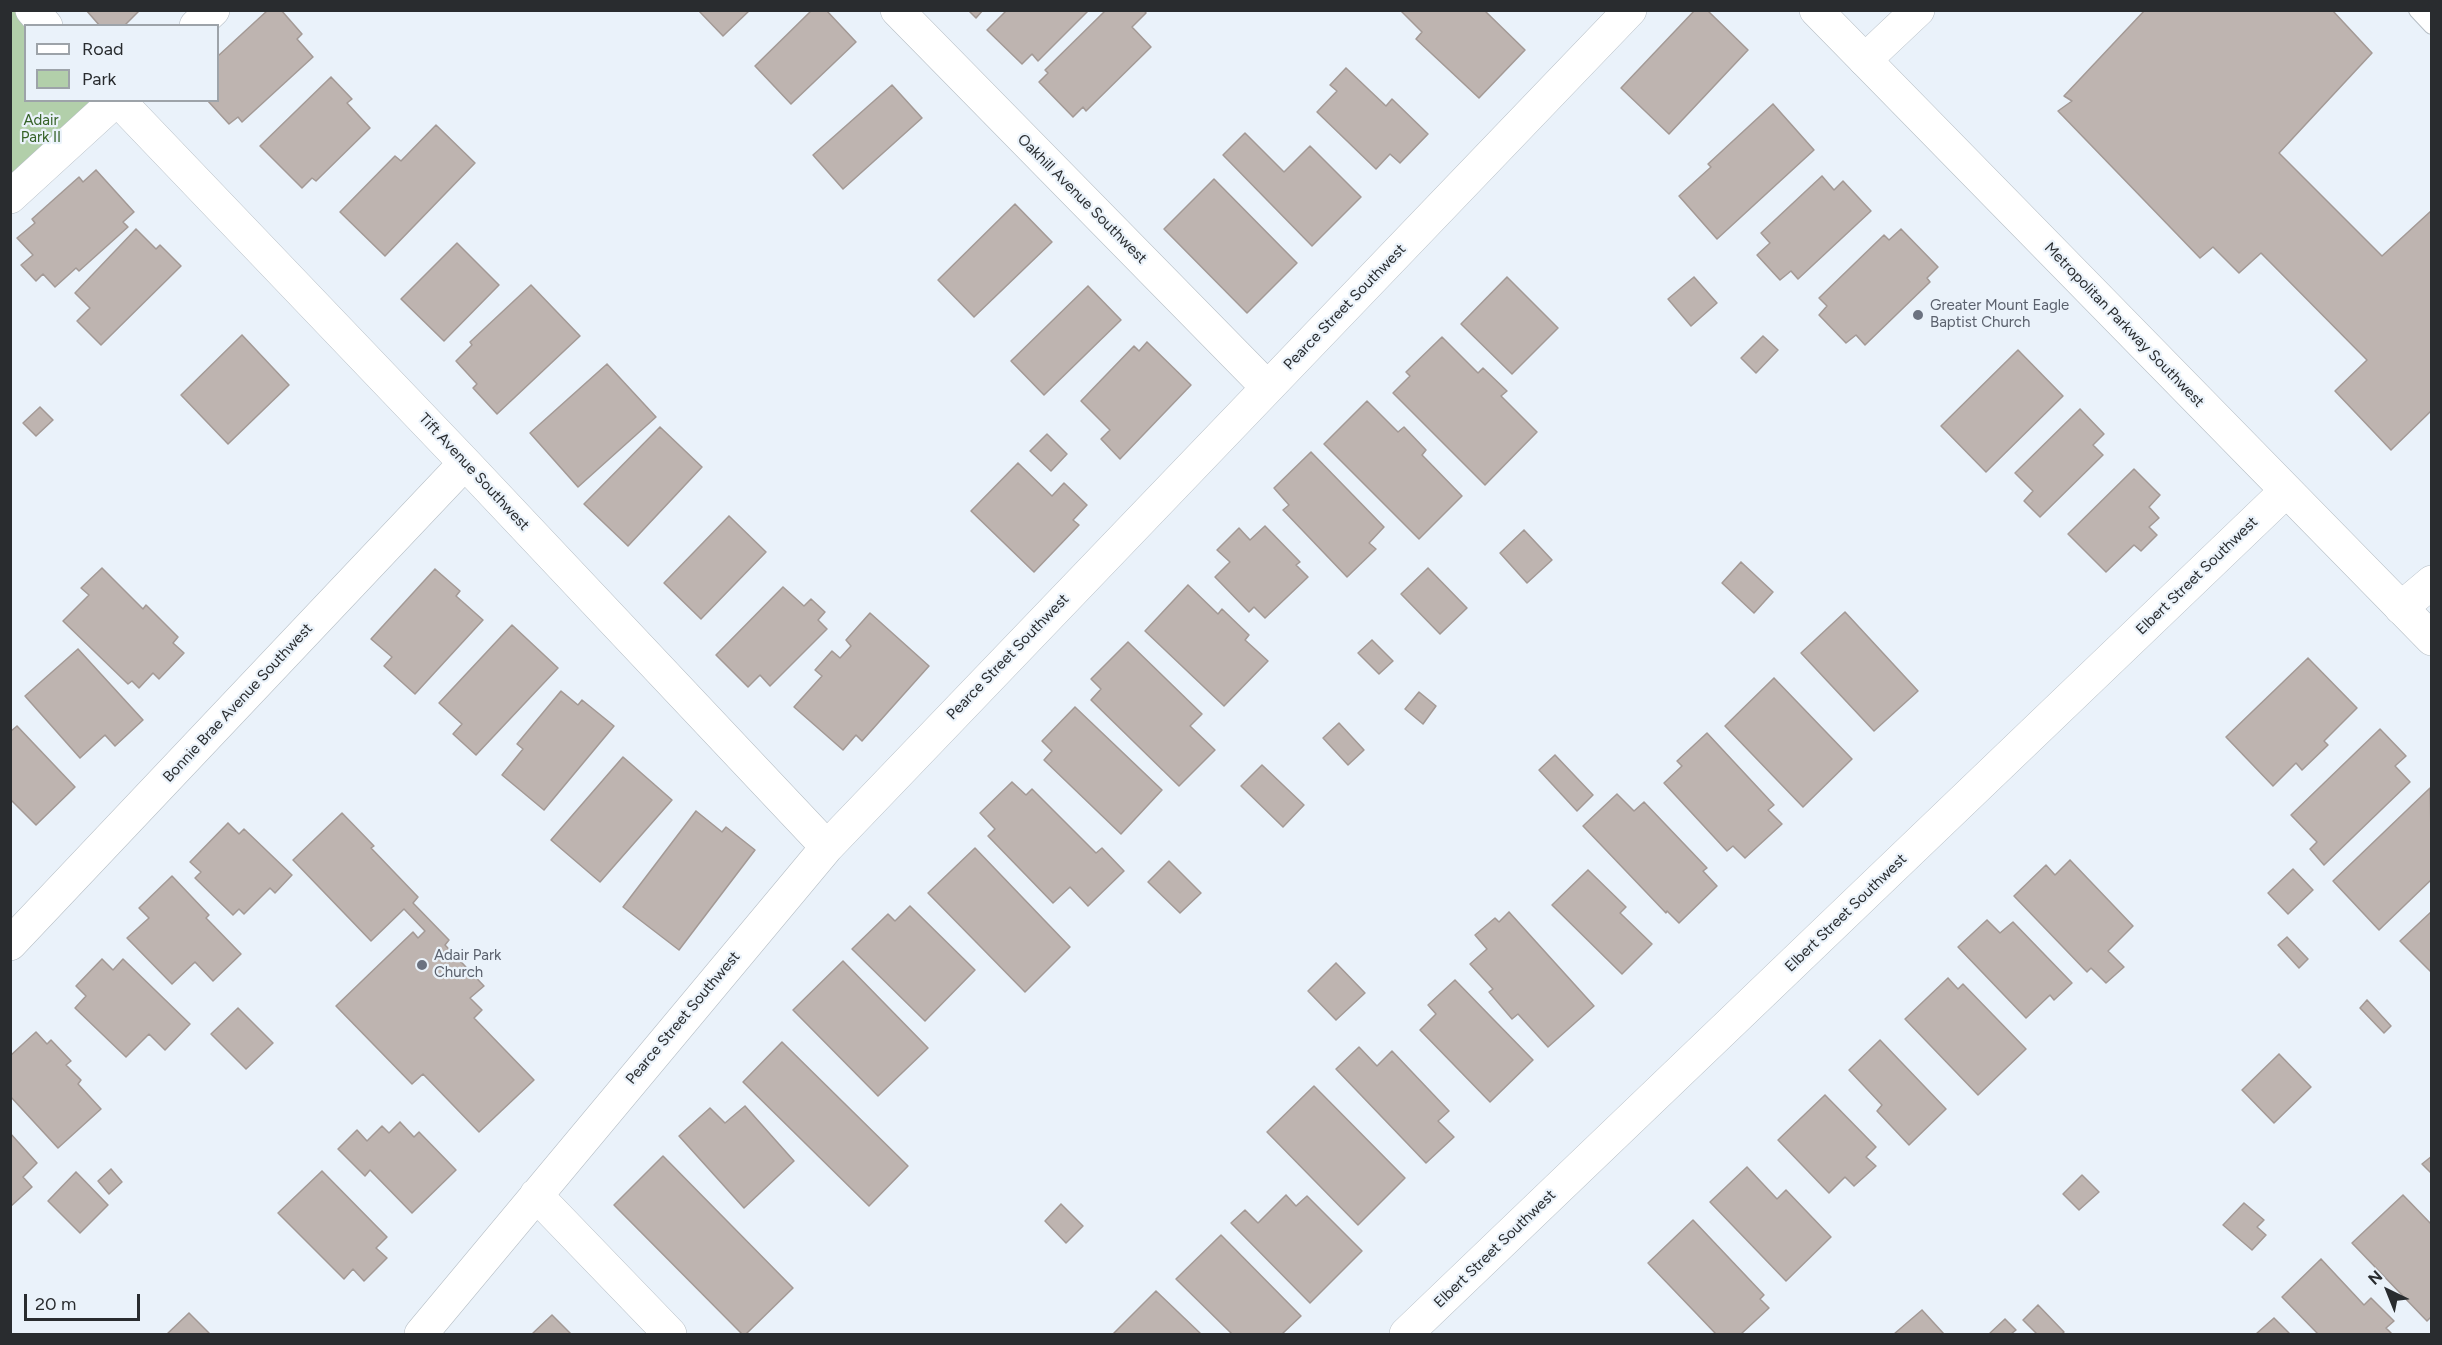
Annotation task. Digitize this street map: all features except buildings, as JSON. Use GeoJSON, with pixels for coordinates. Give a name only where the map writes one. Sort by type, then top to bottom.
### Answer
{"type":"FeatureCollection","features":[{"type":"Feature","properties":{"kind":"street"},"geometry":{"type":"LineString","coordinates":[[32,10],[44,24]]}},
{"type":"Feature","properties":{"kind":"street"},"geometry":{"type":"LineString","coordinates":[[198,24],[213,10]]}},
{"type":"Feature","properties":{"kind":"street","name":"Oakhill Avenue Southwest"},"geometry":{"type":"LineString","coordinates":[[897,10],[1267,387]]}},
{"type":"Feature","properties":{"kind":"street","name":"Pearce Street Southwest"},"geometry":{"type":"LineString","coordinates":[[421,1335],[827,847],[1630,10]]}},
{"type":"Feature","properties":{"kind":"street","name":"Metropolitan Parkway Southwest"},"geometry":{"type":"LineString","coordinates":[[1816,10],[2432,639]]}},
{"type":"Feature","properties":{"kind":"street"},"geometry":{"type":"LineString","coordinates":[[1865,60],[1918,10]]}},
{"type":"Feature","properties":{"kind":"street"},"geometry":{"type":"LineString","coordinates":[[10,197],[115,102]]}},
{"type":"Feature","properties":{"kind":"street","name":"Tift Avenue Southwest"},"geometry":{"type":"LineString","coordinates":[[119,102],[465,463],[827,847]]}},
{"type":"Feature","properties":{"kind":"street","name":"Bonnie Brae Avenue Southwest"},"geometry":{"type":"LineString","coordinates":[[10,944],[465,463]]}},
{"type":"Feature","properties":{"kind":"street","name":"Elbert Street Southwest"},"geometry":{"type":"LineString","coordinates":[[1406,1335],[2286,490]]}},
{"type":"Feature","properties":{"kind":"street"},"geometry":{"type":"LineString","coordinates":[[2401,608],[2432,582]]}},
{"type":"Feature","properties":{"kind":"street"},"geometry":{"type":"LineString","coordinates":[[536,1195],[670,1335]]}},
{"type":"Feature","properties":{"kind":"lane"},"geometry":{"type":"LineString","coordinates":[[2417,10],[2432,26]]}},
{"type":"Feature","properties":{"kind":"green space","name":"Adair Park II"},"geometry":{"type":"Polygon","coordinates":[[[11,11],[32,11],[27,24],[24,24],[24,102],[115,102],[11,197],[11,11]]]}},
{"type":"Feature","properties":{"kind":"place","name":"Greater Mount Eagle Baptist Church"},"geometry":{"type":"Point","coordinates":[1918,315]}},
{"type":"Feature","properties":{"kind":"place","name":"Adair Park Church"},"geometry":{"type":"Point","coordinates":[422,965]}}]}
